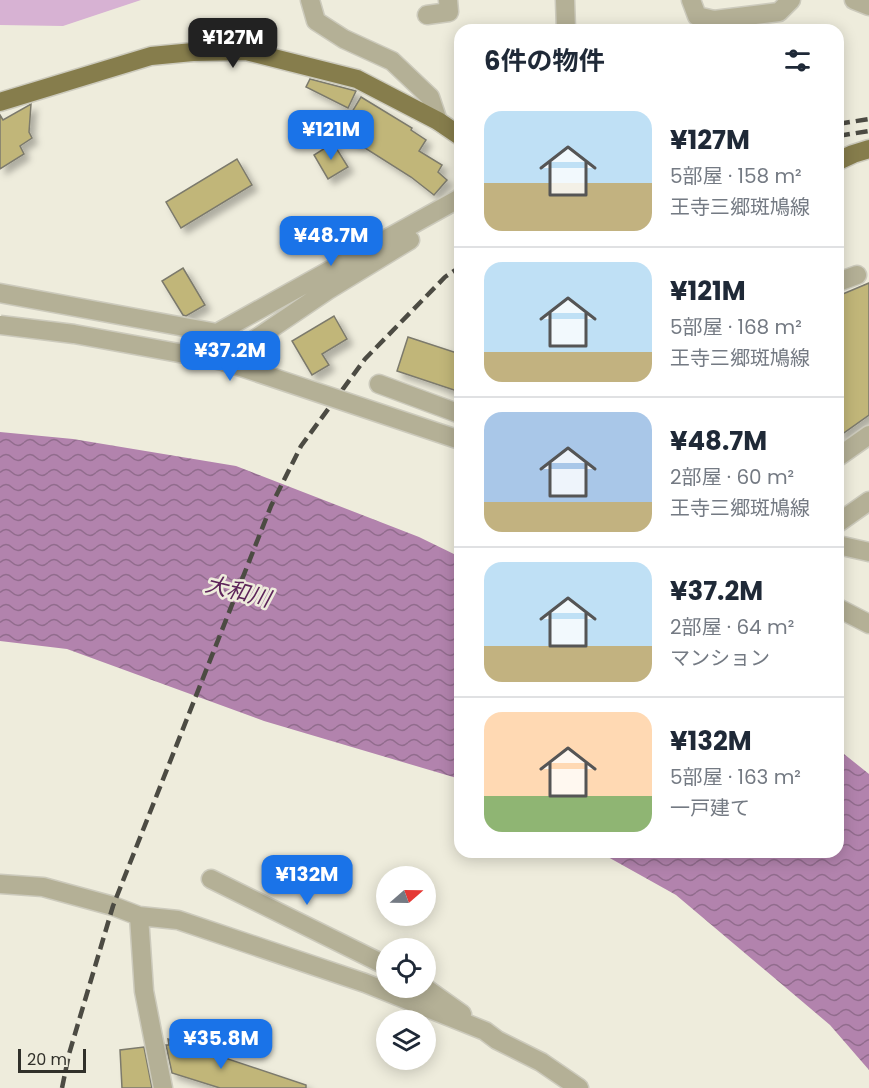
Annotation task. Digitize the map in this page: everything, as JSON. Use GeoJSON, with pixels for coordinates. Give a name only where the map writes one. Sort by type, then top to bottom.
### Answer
{"type":"FeatureCollection","features":[{"type":"Feature","properties":{"kind":"main road"},"geometry":{"type":"LineString","coordinates":[[0,102],[151,56],[246,51],[357,79],[438,121],[454,132]]}},
{"type":"Feature","properties":{"kind":"main road"},"geometry":{"type":"LineString","coordinates":[[844,158],[869,149]]}},
{"type":"Feature","properties":{"kind":"street"},"geometry":{"type":"LineString","coordinates":[[310,0],[316,21],[344,39],[392,61],[430,97],[438,121]]}},
{"type":"Feature","properties":{"kind":"street"},"geometry":{"type":"LineString","coordinates":[[427,15],[450,12],[448,0]]}},
{"type":"Feature","properties":{"kind":"street"},"geometry":{"type":"LineString","coordinates":[[565,0],[566,24]]}},
{"type":"Feature","properties":{"kind":"street"},"geometry":{"type":"LineString","coordinates":[[691,0],[697,16],[714,20],[779,12],[791,0]]}},
{"type":"Feature","properties":{"kind":"street"},"geometry":{"type":"LineString","coordinates":[[855,0],[869,6]]}},
{"type":"Feature","properties":{"kind":"street"},"geometry":{"type":"LineString","coordinates":[[0,293],[217,333],[454,201]]}},
{"type":"Feature","properties":{"kind":"street"},"geometry":{"type":"LineString","coordinates":[[223,361],[328,290],[454,213]]}},
{"type":"Feature","properties":{"kind":"street"},"geometry":{"type":"LineString","coordinates":[[844,280],[857,275]]}},
{"type":"Feature","properties":{"kind":"street"},"geometry":{"type":"LineString","coordinates":[[0,325],[74,334],[223,361],[454,438]]}},
{"type":"Feature","properties":{"kind":"street"},"geometry":{"type":"LineString","coordinates":[[379,384],[454,412]]}},
{"type":"Feature","properties":{"kind":"street"},"geometry":{"type":"LineString","coordinates":[[844,453],[869,435]]}},
{"type":"Feature","properties":{"kind":"street"},"geometry":{"type":"LineString","coordinates":[[844,519],[869,501]]}},
{"type":"Feature","properties":{"kind":"street"},"geometry":{"type":"LineString","coordinates":[[844,546],[869,552]]}},
{"type":"Feature","properties":{"kind":"street"},"geometry":{"type":"LineString","coordinates":[[844,611],[869,624]]}},
{"type":"Feature","properties":{"kind":"street"},"geometry":{"type":"LineString","coordinates":[[211,879],[376,961]]}},
{"type":"Feature","properties":{"kind":"street"},"geometry":{"type":"LineString","coordinates":[[0,884],[43,887],[139,916],[178,920],[365,983],[485,1031]]}},
{"type":"Feature","properties":{"kind":"street"},"geometry":{"type":"LineString","coordinates":[[139,916],[144,991],[163,1088]]}},
{"type":"Feature","properties":{"kind":"street"},"geometry":{"type":"LineString","coordinates":[[436,996],[497,1040],[541,1062],[579,1088]]}},
{"type":"Feature","properties":{"kind":"shaded area"},"geometry":{"type":"Polygon","coordinates":[[[0,0],[141,0],[63,26],[0,25],[0,0]]]}},
{"type":"Feature","properties":{"kind":"water","name":"大和川"},"geometry":{"type":"Polygon","coordinates":[[[0,432],[73,439],[236,466],[419,537],[454,554],[454,777],[264,721],[67,649],[0,641],[0,432]]]}},
{"type":"Feature","properties":{"kind":"water"},"geometry":{"type":"Polygon","coordinates":[[[844,754],[869,774],[869,1070],[830,1025],[676,895],[610,858],[844,858],[844,754]]]}},
{"type":"Feature","properties":{"kind":"building"},"geometry":{"type":"Polygon","coordinates":[[[310,79],[356,91],[348,108],[306,87],[310,79]]]}},
{"type":"Feature","properties":{"kind":"building"},"geometry":{"type":"Polygon","coordinates":[[[361,97],[412,128],[411,130],[426,140],[419,151],[442,165],[438,172],[447,180],[434,195],[411,177],[346,136],[354,131],[344,125],[361,97]]]}},
{"type":"Feature","properties":{"kind":"building"},"geometry":{"type":"Polygon","coordinates":[[[31,104],[29,132],[32,138],[20,146],[24,154],[0,169],[0,115],[3,120],[31,104]]]}},
{"type":"Feature","properties":{"kind":"building"},"geometry":{"type":"Polygon","coordinates":[[[333,143],[348,167],[328,179],[314,155],[333,143]]]}},
{"type":"Feature","properties":{"kind":"building"},"geometry":{"type":"Polygon","coordinates":[[[237,159],[252,185],[181,228],[166,202],[237,159]]]}},
{"type":"Feature","properties":{"kind":"building"},"geometry":{"type":"Polygon","coordinates":[[[183,268],[205,305],[186,316],[183,315],[162,281],[183,268]]]}},
{"type":"Feature","properties":{"kind":"building"},"geometry":{"type":"Polygon","coordinates":[[[869,283],[869,415],[844,433],[844,293],[869,283]]]}},
{"type":"Feature","properties":{"kind":"building"},"geometry":{"type":"Polygon","coordinates":[[[334,316],[347,339],[322,354],[329,365],[312,375],[292,341],[334,316]]]}},
{"type":"Feature","properties":{"kind":"building"},"geometry":{"type":"Polygon","coordinates":[[[408,337],[454,352],[454,390],[397,371],[408,337]]]}},
{"type":"Feature","properties":{"kind":"building"},"geometry":{"type":"Polygon","coordinates":[[[168,1039],[306,1085],[306,1088],[220,1088],[172,1073],[166,1045],[169,1045],[168,1039]]]}},
{"type":"Feature","properties":{"kind":"building"},"geometry":{"type":"Polygon","coordinates":[[[144,1047],[152,1088],[122,1088],[120,1050],[144,1047]]]}},
{"type":"Feature","properties":{"kind":"railway"},"geometry":{"type":"LineString","coordinates":[[844,123],[869,119]]}},
{"type":"Feature","properties":{"kind":"railway"},"geometry":{"type":"LineString","coordinates":[[844,135],[869,131]]}},
{"type":"Feature","properties":{"kind":"railway"},"geometry":{"type":"LineString","coordinates":[[62,1088],[69,1054],[113,906],[271,506],[301,446],[365,359],[445,277],[454,271]]}}]}
